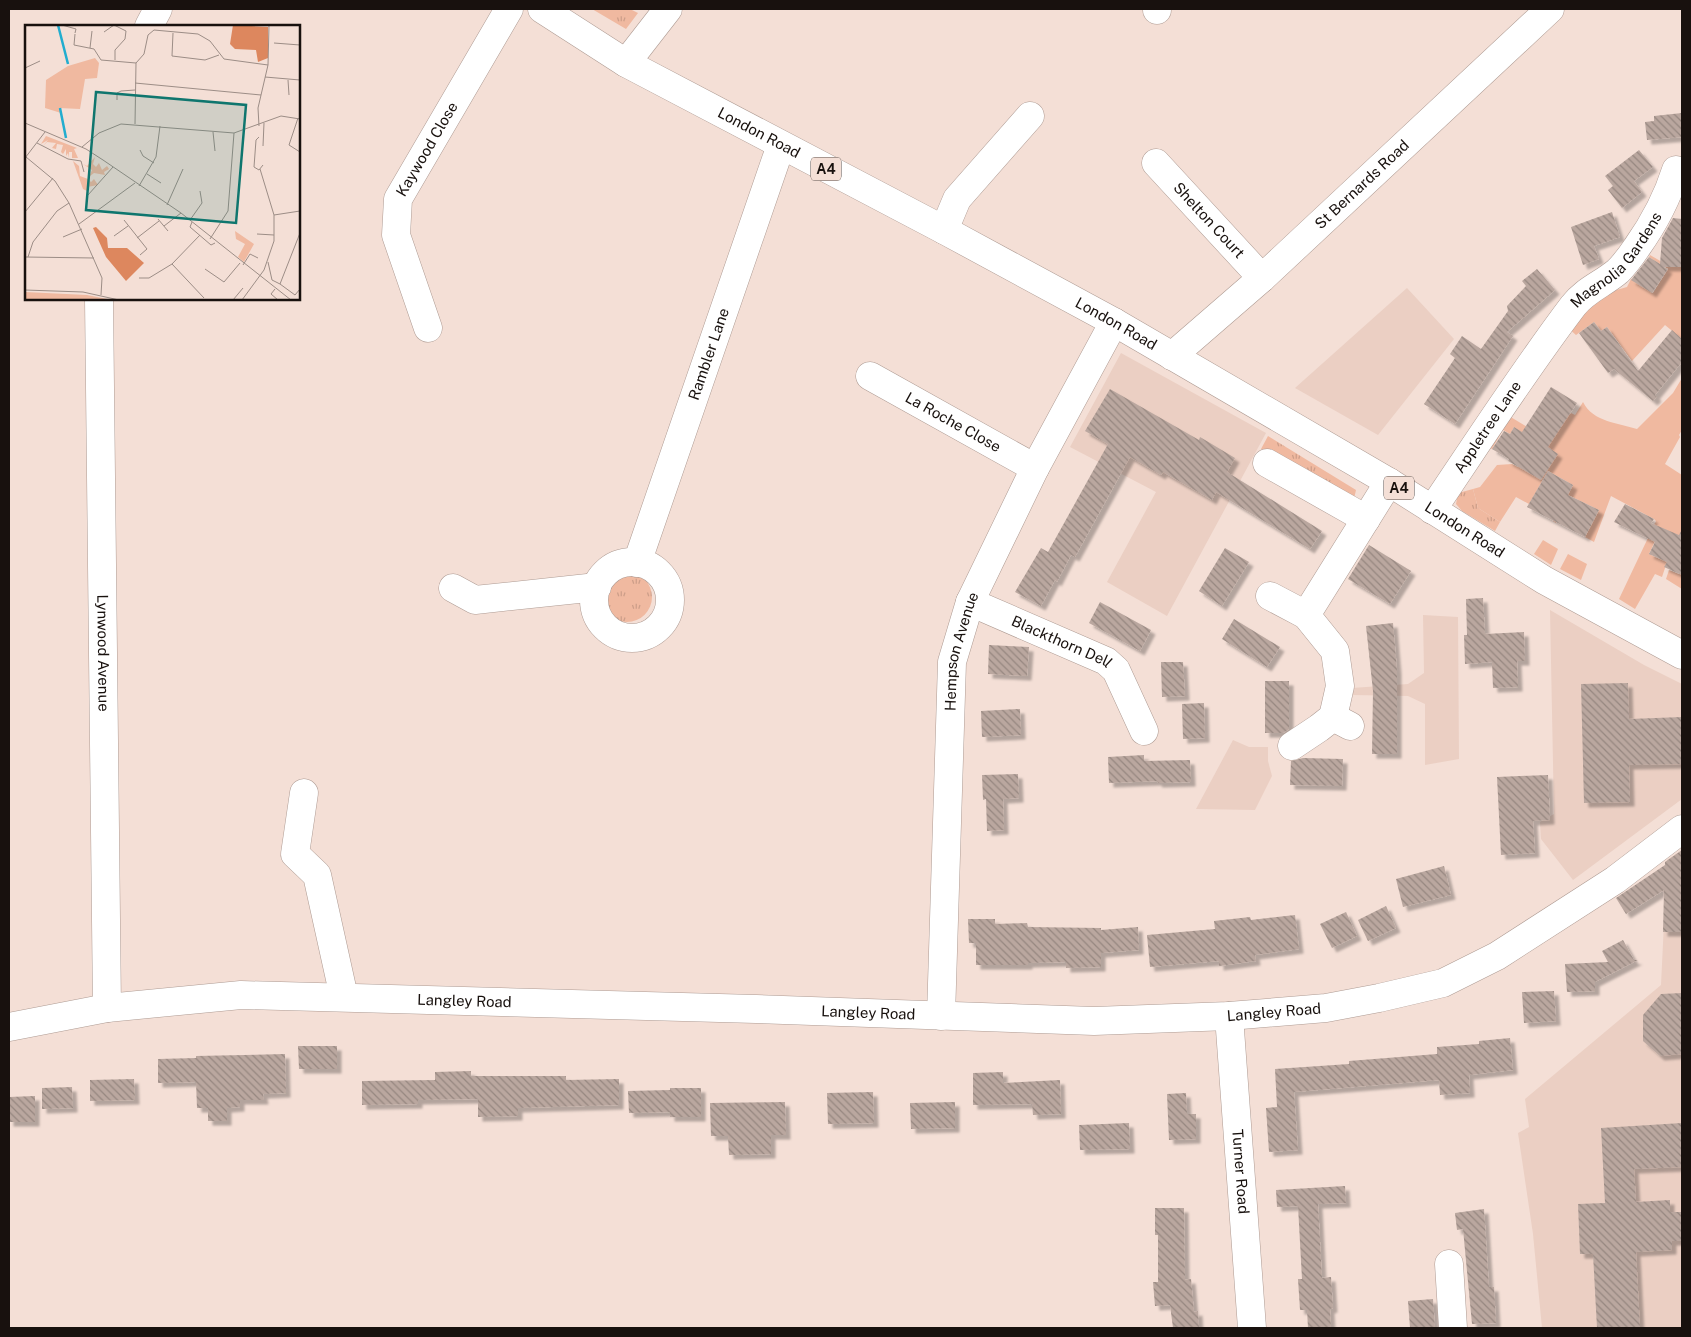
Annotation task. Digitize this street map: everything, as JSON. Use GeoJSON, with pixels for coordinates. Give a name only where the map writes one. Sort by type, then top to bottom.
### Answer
{"type":"FeatureCollection","features":[{"type":"Feature","properties":{"kind":"street"},"geometry":{"type":"LineString","coordinates":[[150,25],[158,9]]}},
{"type":"Feature","properties":{"kind":"street","name":"Kaywood Close"},"geometry":{"type":"LineString","coordinates":[[428,328],[396,235],[398,199],[510,9]]}},
{"type":"Feature","properties":{"kind":"street","name":"London Road"},"geometry":{"type":"LineString","coordinates":[[542,9],[626,63],[944,230],[1114,322],[1389,482],[1544,580],[1682,655]]}},
{"type":"Feature","properties":{"kind":"street"},"geometry":{"type":"LineString","coordinates":[[626,63],[668,9]]}},
{"type":"Feature","properties":{"kind":"street","name":"St Bernards Road"},"geometry":{"type":"LineString","coordinates":[[1172,356],[1262,278],[1550,9]]}},
{"type":"Feature","properties":{"kind":"street"},"geometry":{"type":"LineString","coordinates":[[944,230],[957,200],[1030,116]]}},
{"type":"Feature","properties":{"kind":"street","name":"Rambler Lane"},"geometry":{"type":"LineString","coordinates":[[637,563],[781,145]]}},
{"type":"Feature","properties":{"kind":"street","name":"Shelton Court"},"geometry":{"type":"LineString","coordinates":[[1156,163],[1262,278]]}},
{"type":"Feature","properties":{"kind":"street","name":"Magnolia Gardens"},"geometry":{"type":"LineString","coordinates":[[1545,344],[1581,297],[1625,264],[1659,213],[1676,170]]}},
{"type":"Feature","properties":{"kind":"street","name":"Lynwood Avenue"},"geometry":{"type":"LineString","coordinates":[[99,300],[108,1008]]}},
{"type":"Feature","properties":{"kind":"street","name":"Hempson Avenue"},"geometry":{"type":"LineString","coordinates":[[941,1016],[952,662],[970,602],[1035,468],[1114,322]]}},
{"type":"Feature","properties":{"kind":"street","name":"Appletree Lane"},"geometry":{"type":"LineString","coordinates":[[1432,510],[1545,344]]}},
{"type":"Feature","properties":{"kind":"street","name":"La Roche Close"},"geometry":{"type":"LineString","coordinates":[[870,376],[1035,468]]}},
{"type":"Feature","properties":{"kind":"street"},"geometry":{"type":"LineString","coordinates":[[1267,463],[1366,519]]}},
{"type":"Feature","properties":{"kind":"street"},"geometry":{"type":"LineString","coordinates":[[1306,615],[1389,482]]}},
{"type":"Feature","properties":{"kind":"street"},"geometry":{"type":"LineString","coordinates":[[627,563],[637,563],[649,566],[667,584],[670,595],[670,608],[665,620],[652,633],[634,638],[622,637],[610,631],[596,611],[594,598],[597,587],[609,571],[618,566],[627,563]]}},
{"type":"Feature","properties":{"kind":"street"},"geometry":{"type":"LineString","coordinates":[[453,588],[475,600],[597,587]]}},
{"type":"Feature","properties":{"kind":"street"},"geometry":{"type":"LineString","coordinates":[[1270,596],[1306,615],[1335,651],[1340,686],[1341,721],[1320,728],[1292,746]]}},
{"type":"Feature","properties":{"kind":"street","name":"Blackthorn Dell"},"geometry":{"type":"LineString","coordinates":[[970,602],[1106,661],[1116,670],[1144,731]]}},
{"type":"Feature","properties":{"kind":"street"},"geometry":{"type":"LineString","coordinates":[[304,793],[295,854],[317,876],[344,998]]}},
{"type":"Feature","properties":{"kind":"street","name":"Langley Road"},"geometry":{"type":"LineString","coordinates":[[9,1027],[108,1008],[241,995],[1094,1021],[1229,1016],[1326,1008],[1443,983],[1497,956],[1615,880],[1682,830]]}},
{"type":"Feature","properties":{"kind":"street","name":"Turner Road"},"geometry":{"type":"LineString","coordinates":[[1229,1016],[1252,1328]]}},
{"type":"Feature","properties":{"kind":"street"},"geometry":{"type":"LineString","coordinates":[[1449,1264],[1453,1328]]}},
{"type":"Feature","properties":{"kind":"shaded area"},"geometry":{"type":"Polygon","coordinates":[[[1407,288],[1454,339],[1378,435],[1295,388],[1407,288]]]}},
{"type":"Feature","properties":{"kind":"shaded area"},"geometry":{"type":"Polygon","coordinates":[[[1121,353],[1266,433],[1167,616],[1107,582],[1156,492],[1070,447],[1121,353]]]}},
{"type":"Feature","properties":{"kind":"shaded area"},"geometry":{"type":"Polygon","coordinates":[[[1550,610],[1644,665],[1682,684],[1682,799],[1573,880],[1541,839],[1540,822],[1554,814],[1550,610]]]}},
{"type":"Feature","properties":{"kind":"shaded area"},"geometry":{"type":"Polygon","coordinates":[[[1423,615],[1458,617],[1459,759],[1425,765],[1425,704],[1408,696],[1352,695],[1352,688],[1408,684],[1424,673],[1423,615]]]}},
{"type":"Feature","properties":{"kind":"shaded area"},"geometry":{"type":"Polygon","coordinates":[[[1233,740],[1249,747],[1268,747],[1268,761],[1272,776],[1255,810],[1196,809],[1233,740]]]}},
{"type":"Feature","properties":{"kind":"shaded area"},"geometry":{"type":"Polygon","coordinates":[[[1682,850],[1682,1328],[1542,1328],[1533,1234],[1518,1133],[1529,1127],[1525,1099],[1661,985],[1667,860],[1682,850]]]}},
{"type":"Feature","properties":{"kind":"green space"},"geometry":{"type":"Polygon","coordinates":[[[592,9],[630,9],[638,13],[626,29],[592,9]]]}},
{"type":"Feature","properties":{"kind":"green space"},"geometry":{"type":"Polygon","coordinates":[[[1650,255],[1669,266],[1682,267],[1682,339],[1665,325],[1632,361],[1607,327],[1601,331],[1594,322],[1576,335],[1566,326],[1585,299],[1627,287],[1631,279],[1653,293],[1668,269],[1649,257],[1650,255]]]}},
{"type":"Feature","properties":{"kind":"green space"},"geometry":{"type":"Polygon","coordinates":[[[1682,378],[1682,430],[1665,464],[1682,475],[1682,537],[1661,528],[1649,554],[1667,562],[1662,577],[1655,574],[1635,609],[1619,599],[1656,521],[1654,519],[1611,496],[1594,542],[1585,537],[1599,510],[1570,496],[1556,523],[1553,521],[1573,485],[1548,471],[1529,504],[1516,497],[1500,522],[1478,508],[1473,489],[1480,487],[1497,465],[1512,464],[1518,467],[1521,432],[1514,427],[1510,434],[1503,430],[1492,449],[1488,447],[1509,416],[1542,436],[1571,413],[1575,415],[1583,402],[1587,409],[1599,418],[1637,429],[1673,393],[1682,378]]]}},
{"type":"Feature","properties":{"kind":"green space"},"geometry":{"type":"Polygon","coordinates":[[[1268,436],[1356,490],[1353,503],[1261,449],[1268,436]]]}},
{"type":"Feature","properties":{"kind":"green space"},"geometry":{"type":"Polygon","coordinates":[[[1473,489],[1478,508],[1500,522],[1495,531],[1462,511],[1456,504],[1458,493],[1473,489]]]}},
{"type":"Feature","properties":{"kind":"green space"},"geometry":{"type":"Polygon","coordinates":[[[1543,540],[1558,549],[1551,565],[1534,554],[1543,540]]]}},
{"type":"Feature","properties":{"kind":"green space"},"geometry":{"type":"Polygon","coordinates":[[[1568,554],[1587,564],[1581,580],[1560,569],[1568,554]]]}},
{"type":"Feature","properties":{"kind":"green space"},"geometry":{"type":"Polygon","coordinates":[[[1682,568],[1682,589],[1666,579],[1669,570],[1679,574],[1682,568]]]}},
{"type":"Feature","properties":{"kind":"green space"},"geometry":{"type":"Polygon","coordinates":[[[622,572],[632,572],[645,579],[652,592],[652,602],[645,615],[632,622],[622,622],[613,618],[606,611],[602,602],[602,592],[606,583],[613,576],[622,572]]]}},
{"type":"Feature","properties":{"kind":"building"},"geometry":{"type":"Polygon","coordinates":[[[1682,113],[1682,137],[1647,140],[1645,122],[1654,121],[1654,116],[1682,113]]]}},
{"type":"Feature","properties":{"kind":"building"},"geometry":{"type":"Polygon","coordinates":[[[1639,150],[1653,167],[1634,181],[1642,192],[1622,208],[1608,190],[1613,186],[1605,176],[1639,150]]]}},
{"type":"Feature","properties":{"kind":"building"},"geometry":{"type":"Polygon","coordinates":[[[1612,212],[1620,237],[1594,246],[1599,259],[1583,265],[1571,227],[1612,212]]]}},
{"type":"Feature","properties":{"kind":"building"},"geometry":{"type":"Polygon","coordinates":[[[1673,218],[1682,219],[1682,267],[1664,267],[1668,269],[1652,293],[1631,280],[1649,257],[1660,264],[1662,238],[1673,218]]]}},
{"type":"Feature","properties":{"kind":"building"},"geometry":{"type":"Polygon","coordinates":[[[1537,269],[1555,290],[1507,332],[1513,336],[1455,424],[1424,404],[1455,358],[1450,354],[1462,336],[1481,349],[1508,311],[1507,306],[1526,286],[1522,281],[1537,269]]]}},
{"type":"Feature","properties":{"kind":"building"},"geometry":{"type":"Polygon","coordinates":[[[1594,322],[1601,331],[1607,327],[1638,371],[1672,330],[1682,339],[1682,362],[1655,395],[1657,397],[1653,401],[1614,369],[1608,373],[1579,333],[1594,322]]]}},
{"type":"Feature","properties":{"kind":"building"},"geometry":{"type":"Polygon","coordinates":[[[1551,387],[1577,403],[1548,447],[1558,454],[1541,480],[1508,461],[1509,459],[1492,449],[1504,431],[1510,434],[1514,427],[1522,432],[1551,387]]]}},
{"type":"Feature","properties":{"kind":"building"},"geometry":{"type":"Polygon","coordinates":[[[1110,389],[1199,440],[1200,437],[1235,458],[1227,472],[1322,531],[1310,549],[1216,492],[1212,500],[1163,472],[1161,475],[1130,457],[1075,557],[1071,555],[1057,582],[1055,580],[1041,606],[1015,592],[1041,548],[1048,552],[1108,444],[1085,431],[1110,389]]]}},
{"type":"Feature","properties":{"kind":"building"},"geometry":{"type":"Polygon","coordinates":[[[1548,471],[1573,485],[1568,495],[1599,510],[1585,537],[1527,507],[1548,471]]]}},
{"type":"Feature","properties":{"kind":"building"},"geometry":{"type":"Polygon","coordinates":[[[1625,504],[1654,519],[1651,523],[1679,535],[1682,529],[1682,575],[1664,567],[1667,562],[1649,554],[1655,542],[1614,522],[1625,504]]]}},
{"type":"Feature","properties":{"kind":"building"},"geometry":{"type":"Polygon","coordinates":[[[1369,545],[1411,571],[1390,604],[1348,579],[1369,545]]]}},
{"type":"Feature","properties":{"kind":"building"},"geometry":{"type":"Polygon","coordinates":[[[1225,548],[1249,562],[1222,606],[1199,591],[1225,548]]]}},
{"type":"Feature","properties":{"kind":"building"},"geometry":{"type":"Polygon","coordinates":[[[1483,598],[1485,634],[1524,632],[1525,661],[1517,661],[1518,687],[1493,688],[1492,662],[1465,664],[1464,635],[1467,635],[1466,599],[1483,598]]]}},
{"type":"Feature","properties":{"kind":"building"},"geometry":{"type":"Polygon","coordinates":[[[1100,602],[1151,630],[1140,651],[1089,623],[1100,602]]]}},
{"type":"Feature","properties":{"kind":"building"},"geometry":{"type":"Polygon","coordinates":[[[1234,619],[1280,647],[1267,667],[1222,639],[1234,619]]]}},
{"type":"Feature","properties":{"kind":"building"},"geometry":{"type":"Polygon","coordinates":[[[1393,623],[1397,670],[1397,754],[1372,754],[1373,691],[1366,626],[1393,623]]]}},
{"type":"Feature","properties":{"kind":"building"},"geometry":{"type":"Polygon","coordinates":[[[989,645],[1029,647],[1027,676],[988,674],[989,645]]]}},
{"type":"Feature","properties":{"kind":"building"},"geometry":{"type":"Polygon","coordinates":[[[1161,662],[1183,662],[1185,696],[1162,697],[1161,662]]]}},
{"type":"Feature","properties":{"kind":"building"},"geometry":{"type":"Polygon","coordinates":[[[1265,681],[1289,681],[1289,729],[1283,733],[1265,733],[1265,681]]]}},
{"type":"Feature","properties":{"kind":"building"},"geometry":{"type":"Polygon","coordinates":[[[1628,683],[1629,719],[1682,717],[1682,764],[1629,765],[1630,802],[1584,803],[1581,684],[1628,683]]]}},
{"type":"Feature","properties":{"kind":"building"},"geometry":{"type":"Polygon","coordinates":[[[1204,703],[1205,738],[1183,739],[1182,704],[1204,703]]]}},
{"type":"Feature","properties":{"kind":"building"},"geometry":{"type":"Polygon","coordinates":[[[1020,709],[1021,735],[982,737],[981,711],[1020,709]]]}},
{"type":"Feature","properties":{"kind":"building"},"geometry":{"type":"Polygon","coordinates":[[[1144,755],[1144,761],[1190,760],[1191,782],[1109,783],[1108,757],[1144,755]]]}},
{"type":"Feature","properties":{"kind":"building"},"geometry":{"type":"Polygon","coordinates":[[[1303,758],[1343,759],[1342,786],[1290,785],[1291,761],[1303,758]]]}},
{"type":"Feature","properties":{"kind":"building"},"geometry":{"type":"Polygon","coordinates":[[[1018,774],[1019,798],[1003,799],[1004,830],[987,831],[986,799],[983,800],[982,775],[1018,774]]]}},
{"type":"Feature","properties":{"kind":"building"},"geometry":{"type":"Polygon","coordinates":[[[1548,775],[1550,820],[1533,821],[1535,853],[1501,855],[1497,777],[1548,775]]]}},
{"type":"Feature","properties":{"kind":"building"},"geometry":{"type":"Polygon","coordinates":[[[1682,850],[1682,932],[1663,932],[1664,890],[1626,914],[1616,898],[1665,865],[1665,862],[1682,850]]]}},
{"type":"Feature","properties":{"kind":"building"},"geometry":{"type":"Polygon","coordinates":[[[1444,866],[1451,895],[1403,907],[1396,879],[1444,866]]]}},
{"type":"Feature","properties":{"kind":"building"},"geometry":{"type":"Polygon","coordinates":[[[1386,906],[1396,928],[1368,941],[1358,920],[1386,906]]]}},
{"type":"Feature","properties":{"kind":"building"},"geometry":{"type":"Polygon","coordinates":[[[1346,912],[1357,936],[1332,948],[1320,924],[1346,912]]]}},
{"type":"Feature","properties":{"kind":"building"},"geometry":{"type":"Polygon","coordinates":[[[1295,915],[1299,949],[1255,955],[1256,961],[1219,966],[1219,961],[1150,967],[1147,935],[1215,929],[1214,921],[1250,917],[1251,920],[1295,915]]]}},
{"type":"Feature","properties":{"kind":"building"},"geometry":{"type":"Polygon","coordinates":[[[968,919],[995,919],[995,924],[1027,923],[1028,927],[1101,928],[1101,930],[1138,927],[1139,950],[1101,953],[1101,967],[1066,968],[1066,962],[1028,963],[1028,965],[976,965],[976,943],[969,943],[968,919]]]}},
{"type":"Feature","properties":{"kind":"building"},"geometry":{"type":"Polygon","coordinates":[[[1623,940],[1634,960],[1638,960],[1595,982],[1595,991],[1567,992],[1565,964],[1608,962],[1602,951],[1623,940]]]}},
{"type":"Feature","properties":{"kind":"building"},"geometry":{"type":"Polygon","coordinates":[[[1554,991],[1556,1021],[1524,1023],[1522,992],[1554,991]]]}},
{"type":"Feature","properties":{"kind":"building"},"geometry":{"type":"Polygon","coordinates":[[[1682,993],[1682,1054],[1660,1056],[1643,1041],[1643,1015],[1661,994],[1682,993]]]}},
{"type":"Feature","properties":{"kind":"building"},"geometry":{"type":"Polygon","coordinates":[[[1510,1038],[1513,1070],[1469,1075],[1470,1093],[1440,1095],[1439,1080],[1294,1092],[1298,1150],[1269,1152],[1266,1108],[1277,1107],[1275,1069],[1349,1064],[1349,1061],[1437,1054],[1437,1047],[1479,1044],[1479,1041],[1510,1038]]]}},
{"type":"Feature","properties":{"kind":"building"},"geometry":{"type":"Polygon","coordinates":[[[298,1046],[337,1046],[337,1069],[299,1069],[298,1046]]]}},
{"type":"Feature","properties":{"kind":"building"},"geometry":{"type":"Polygon","coordinates":[[[285,1054],[286,1093],[263,1094],[264,1100],[240,1100],[240,1107],[227,1108],[227,1121],[208,1121],[208,1108],[197,1108],[196,1082],[158,1083],[158,1059],[196,1058],[196,1056],[285,1054]]]}},
{"type":"Feature","properties":{"kind":"building"},"geometry":{"type":"Polygon","coordinates":[[[471,1071],[471,1076],[566,1076],[566,1080],[619,1079],[619,1105],[518,1108],[518,1116],[478,1117],[478,1099],[418,1100],[418,1104],[362,1105],[362,1081],[435,1080],[435,1072],[471,1071]]]}},
{"type":"Feature","properties":{"kind":"building"},"geometry":{"type":"Polygon","coordinates":[[[1003,1072],[1003,1083],[1060,1080],[1061,1114],[1033,1115],[1032,1104],[973,1105],[973,1073],[1003,1072]]]}},
{"type":"Feature","properties":{"kind":"building"},"geometry":{"type":"Polygon","coordinates":[[[134,1079],[135,1100],[90,1101],[90,1080],[134,1079]]]}},
{"type":"Feature","properties":{"kind":"building"},"geometry":{"type":"Polygon","coordinates":[[[72,1087],[73,1108],[42,1109],[42,1088],[72,1087]]]}},
{"type":"Feature","properties":{"kind":"building"},"geometry":{"type":"Polygon","coordinates":[[[670,1088],[701,1088],[701,1117],[670,1117],[670,1112],[629,1113],[628,1091],[670,1090],[670,1088]]]}},
{"type":"Feature","properties":{"kind":"building"},"geometry":{"type":"Polygon","coordinates":[[[873,1092],[874,1123],[828,1124],[827,1093],[873,1092]]]}},
{"type":"Feature","properties":{"kind":"building"},"geometry":{"type":"Polygon","coordinates":[[[1186,1093],[1187,1114],[1196,1114],[1196,1139],[1169,1140],[1167,1094],[1186,1093]]]}},
{"type":"Feature","properties":{"kind":"building"},"geometry":{"type":"Polygon","coordinates":[[[35,1096],[35,1122],[9,1122],[9,1097],[35,1096]]]}},
{"type":"Feature","properties":{"kind":"building"},"geometry":{"type":"Polygon","coordinates":[[[785,1102],[786,1135],[771,1135],[771,1154],[729,1155],[728,1136],[711,1136],[710,1103],[785,1102]]]}},
{"type":"Feature","properties":{"kind":"building"},"geometry":{"type":"Polygon","coordinates":[[[955,1102],[955,1128],[911,1129],[910,1103],[955,1102]]]}},
{"type":"Feature","properties":{"kind":"building"},"geometry":{"type":"Polygon","coordinates":[[[1129,1123],[1130,1149],[1080,1150],[1079,1125],[1129,1123]]]}},
{"type":"Feature","properties":{"kind":"building"},"geometry":{"type":"Polygon","coordinates":[[[1682,1123],[1682,1167],[1634,1169],[1636,1202],[1670,1200],[1670,1212],[1682,1212],[1682,1241],[1672,1241],[1672,1250],[1636,1252],[1640,1328],[1597,1328],[1593,1254],[1580,1254],[1578,1204],[1605,1203],[1601,1128],[1682,1123]]]}},
{"type":"Feature","properties":{"kind":"building"},"geometry":{"type":"Polygon","coordinates":[[[1345,1186],[1346,1203],[1318,1204],[1322,1278],[1331,1277],[1333,1308],[1330,1309],[1331,1328],[1308,1328],[1307,1310],[1300,1310],[1298,1279],[1302,1279],[1298,1206],[1277,1207],[1276,1190],[1345,1186]]]}},
{"type":"Feature","properties":{"kind":"building"},"geometry":{"type":"Polygon","coordinates":[[[1155,1208],[1184,1208],[1185,1280],[1191,1279],[1194,1312],[1198,1311],[1199,1328],[1173,1328],[1170,1305],[1155,1306],[1153,1282],[1158,1282],[1158,1235],[1155,1235],[1155,1208]]]}},
{"type":"Feature","properties":{"kind":"building"},"geometry":{"type":"Polygon","coordinates":[[[1484,1209],[1489,1287],[1494,1287],[1496,1323],[1472,1324],[1463,1229],[1457,1230],[1455,1213],[1484,1209]]]}},
{"type":"Feature","properties":{"kind":"building"},"geometry":{"type":"Polygon","coordinates":[[[1433,1299],[1435,1328],[1410,1328],[1408,1301],[1433,1299]]]}}]}
